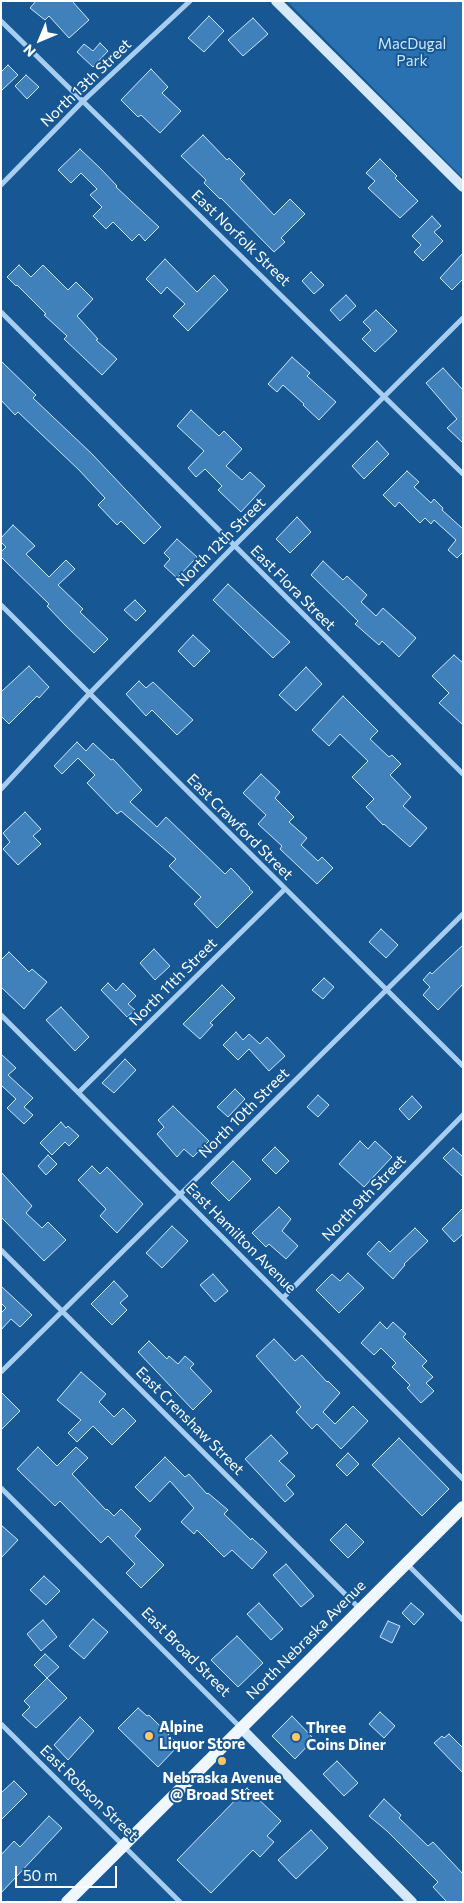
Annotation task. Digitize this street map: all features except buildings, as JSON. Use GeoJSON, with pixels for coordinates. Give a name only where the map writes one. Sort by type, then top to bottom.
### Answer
{"type":"FeatureCollection","features":[{"type":"Feature","properties":{"kind":"main road","name":"North Nebraska Avenue"},"geometry":{"type":"LineString","coordinates":[[67,1902],[463,1507]]}},
{"type":"Feature","properties":{"kind":"street","name":"North 13th Street"},"geometry":{"type":"LineString","coordinates":[[1,185],[83,101],[190,1]]}},
{"type":"Feature","properties":{"kind":"street"},"geometry":{"type":"LineString","coordinates":[[276,1],[463,187]]}},
{"type":"Feature","properties":{"kind":"street","name":"East Norfolk Street"},"geometry":{"type":"LineString","coordinates":[[1,21],[463,474]]}},
{"type":"Feature","properties":{"kind":"street","name":"East Flora Street"},"geometry":{"type":"LineString","coordinates":[[1,312],[463,774]]}},
{"type":"Feature","properties":{"kind":"street","name":"North 12th Street"},"geometry":{"type":"LineString","coordinates":[[1,789],[89,694],[234,546],[463,318]]}},
{"type":"Feature","properties":{"kind":"street","name":"East Crawford Street"},"geometry":{"type":"LineString","coordinates":[[1,605],[463,1066]]}},
{"type":"Feature","properties":{"kind":"street","name":"North 11th Street"},"geometry":{"type":"LineString","coordinates":[[79,1092],[285,889]]}},
{"type":"Feature","properties":{"kind":"street","name":"North 10th Street"},"geometry":{"type":"LineString","coordinates":[[1,1372],[463,914]]}},
{"type":"Feature","properties":{"kind":"street","name":"East Hamilton Avenue"},"geometry":{"type":"LineString","coordinates":[[1,1015],[463,1479]]}},
{"type":"Feature","properties":{"kind":"street","name":"North 9th Street"},"geometry":{"type":"LineString","coordinates":[[282,1298],[463,1115]]}},
{"type":"Feature","properties":{"kind":"street","name":"East Crenshaw Street"},"geometry":{"type":"LineString","coordinates":[[1,1250],[360,1609]]}},
{"type":"Feature","properties":{"kind":"street","name":"East Broad Street"},"geometry":{"type":"LineString","coordinates":[[1,1488],[412,1902]]}},
{"type":"Feature","properties":{"kind":"street"},"geometry":{"type":"LineString","coordinates":[[406,1563],[463,1620]]}},
{"type":"Feature","properties":{"kind":"street","name":"East Robson Street"},"geometry":{"type":"LineString","coordinates":[[1,1724],[180,1902]]}},
{"type":"Feature","properties":{"kind":"green space","name":"MacDugal Park"},"geometry":{"type":"Polygon","coordinates":[[[287,1],[463,1],[463,178],[287,1]]]}},
{"type":"Feature","properties":{"kind":"place","name":"Alpine Liquor Store"},"geometry":{"type":"Point","coordinates":[149,1736]}},
{"type":"Feature","properties":{"kind":"place","name":"Three Coins Diner"},"geometry":{"type":"Point","coordinates":[296,1737]}},
{"type":"Feature","properties":{"kind":"place","name":"Nebraska Avenue @ Broad Street"},"geometry":{"type":"Point","coordinates":[222,1761]}}]}
